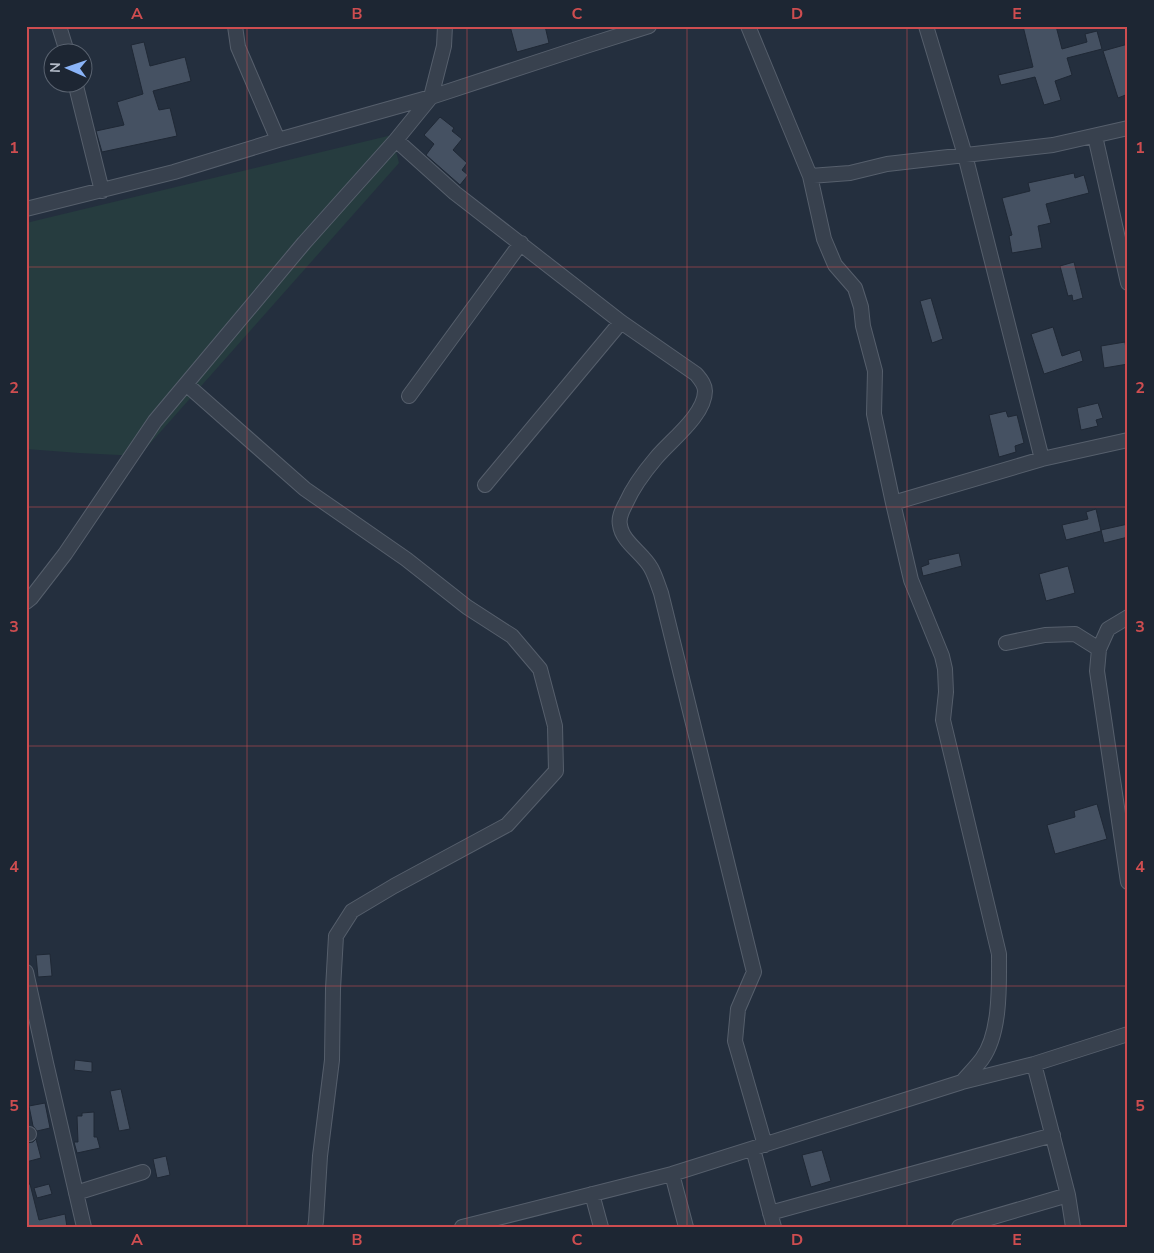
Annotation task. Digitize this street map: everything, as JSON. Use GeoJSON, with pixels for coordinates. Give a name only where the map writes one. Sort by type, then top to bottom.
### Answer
{"type":"FeatureCollection","features":[{"type":"Feature","properties":{"kind":"street"},"geometry":{"type":"LineString","coordinates":[[59,26],[64,42]]}},
{"type":"Feature","properties":{"kind":"street"},"geometry":{"type":"LineString","coordinates":[[235,26],[238,47],[278,140]]}},
{"type":"Feature","properties":{"kind":"street"},"geometry":{"type":"LineString","coordinates":[[26,602],[64,554],[155,421],[304,243],[396,140],[430,97],[444,46],[445,26]]}},
{"type":"Feature","properties":{"kind":"street"},"geometry":{"type":"LineString","coordinates":[[26,209],[174,172],[430,97],[589,44],[650,26]]}},
{"type":"Feature","properties":{"kind":"street"},"geometry":{"type":"LineString","coordinates":[[748,26],[810,176],[824,239],[835,265],[855,288],[862,308],[863,326],[875,371],[874,414],[893,503],[911,580],[942,656],[945,669],[946,692],[943,720],[998,954],[999,991],[995,1029],[984,1058],[962,1082]]}},
{"type":"Feature","properties":{"kind":"street"},"geometry":{"type":"LineString","coordinates":[[926,26],[964,155],[1042,460]]}},
{"type":"Feature","properties":{"kind":"street"},"geometry":{"type":"LineString","coordinates":[[77,92],[102,191]]}},
{"type":"Feature","properties":{"kind":"street"},"geometry":{"type":"LineString","coordinates":[[810,176],[850,173],[887,164],[1053,145],[1128,128]]}},
{"type":"Feature","properties":{"kind":"street"},"geometry":{"type":"LineString","coordinates":[[1095,136],[1128,283]]}},
{"type":"Feature","properties":{"kind":"street"},"geometry":{"type":"LineString","coordinates":[[396,140],[455,193],[621,322],[696,374],[703,383],[705,391],[703,401],[695,416],[656,458],[630,493],[620,515],[620,525],[623,534],[651,568],[661,593],[754,972],[738,1009],[735,1041],[759,1147],[774,1227]]}},
{"type":"Feature","properties":{"kind":"street"},"geometry":{"type":"LineString","coordinates":[[409,396],[521,243]]}},
{"type":"Feature","properties":{"kind":"street"},"geometry":{"type":"LineString","coordinates":[[485,485],[621,322]]}},
{"type":"Feature","properties":{"kind":"street"},"geometry":{"type":"LineString","coordinates":[[186,384],[305,489],[406,559],[467,607],[512,636],[540,669],[555,726],[556,771],[507,825],[352,911],[336,936],[332,1060],[320,1156],[314,1227]]}},
{"type":"Feature","properties":{"kind":"street"},"geometry":{"type":"LineString","coordinates":[[893,503],[1042,460],[1128,440]]}},
{"type":"Feature","properties":{"kind":"street"},"geometry":{"type":"LineString","coordinates":[[1128,617],[1108,629],[1099,649],[1097,671],[1128,882]]}},
{"type":"Feature","properties":{"kind":"street"},"geometry":{"type":"LineString","coordinates":[[1006,643],[1045,635],[1075,634],[1099,649]]}},
{"type":"Feature","properties":{"kind":"street"},"geometry":{"type":"LineString","coordinates":[[26,972],[84,1227]]}},
{"type":"Feature","properties":{"kind":"street"},"geometry":{"type":"LineString","coordinates":[[462,1227],[508,1221],[592,1194],[672,1174],[962,1082],[1034,1064],[1128,1034]]}},
{"type":"Feature","properties":{"kind":"street"},"geometry":{"type":"LineString","coordinates":[[1034,1064],[1068,1195],[1073,1227]]}},
{"type":"Feature","properties":{"kind":"street"},"geometry":{"type":"LineString","coordinates":[[770,1213],[1053,1135]]}},
{"type":"Feature","properties":{"kind":"street"},"geometry":{"type":"LineString","coordinates":[[76,1193],[143,1172]]}},
{"type":"Feature","properties":{"kind":"street"},"geometry":{"type":"LineString","coordinates":[[672,1174],[686,1227]]}},
{"type":"Feature","properties":{"kind":"street"},"geometry":{"type":"LineString","coordinates":[[592,1194],[601,1227]]}},
{"type":"Feature","properties":{"kind":"street"},"geometry":{"type":"LineString","coordinates":[[959,1227],[1068,1195]]}},
{"type":"Feature","properties":{"kind":"green space"},"geometry":{"type":"Polygon","coordinates":[[[392,135],[399,163],[139,456],[26,449],[26,223],[392,135]]]}},
{"type":"Feature","properties":{"kind":"building"},"geometry":{"type":"Polygon","coordinates":[[[510,26],[545,26],[549,43],[517,52],[510,26]]]}},
{"type":"Feature","properties":{"kind":"building"},"geometry":{"type":"Polygon","coordinates":[[[1023,26],[1056,26],[1062,49],[1087,42],[1085,34],[1097,31],[1102,49],[1067,58],[1072,75],[1055,81],[1061,100],[1044,105],[1035,77],[1001,85],[998,75],[1033,67],[1023,26]]]}},
{"type":"Feature","properties":{"kind":"building"},"geometry":{"type":"Polygon","coordinates":[[[144,42],[150,66],[185,57],[191,81],[153,91],[159,110],[170,108],[177,136],[102,152],[96,131],[124,125],[117,102],[143,94],[131,45],[144,42]]]}},
{"type":"Feature","properties":{"kind":"building"},"geometry":{"type":"Polygon","coordinates":[[[1128,44],[1128,94],[1118,98],[1103,51],[1128,44]]]}},
{"type":"Feature","properties":{"kind":"building"},"geometry":{"type":"Polygon","coordinates":[[[440,117],[454,128],[452,131],[462,139],[453,150],[467,163],[462,170],[468,175],[460,185],[426,155],[434,144],[424,135],[440,117]]]}},
{"type":"Feature","properties":{"kind":"building"},"geometry":{"type":"Polygon","coordinates":[[[1074,173],[1075,178],[1084,175],[1089,193],[1046,204],[1051,223],[1038,226],[1042,248],[1012,253],[1009,236],[1012,235],[1002,198],[1030,191],[1028,183],[1074,173]]]}},
{"type":"Feature","properties":{"kind":"building"},"geometry":{"type":"Polygon","coordinates":[[[1074,262],[1083,298],[1073,301],[1072,295],[1068,296],[1060,266],[1074,262]]]}},
{"type":"Feature","properties":{"kind":"building"},"geometry":{"type":"Polygon","coordinates":[[[931,298],[943,339],[932,343],[920,301],[931,298]]]}},
{"type":"Feature","properties":{"kind":"building"},"geometry":{"type":"Polygon","coordinates":[[[1053,327],[1062,356],[1080,350],[1083,361],[1044,374],[1031,334],[1053,327]]]}},
{"type":"Feature","properties":{"kind":"building"},"geometry":{"type":"Polygon","coordinates":[[[1125,342],[1128,364],[1104,368],[1101,346],[1125,342]]]}},
{"type":"Feature","properties":{"kind":"building"},"geometry":{"type":"Polygon","coordinates":[[[1098,403],[1103,418],[1096,420],[1098,426],[1081,430],[1077,408],[1098,403]]]}},
{"type":"Feature","properties":{"kind":"building"},"geometry":{"type":"Polygon","coordinates":[[[1006,411],[1008,417],[1017,415],[1024,443],[1015,446],[1016,452],[999,457],[989,415],[1006,411]]]}},
{"type":"Feature","properties":{"kind":"building"},"geometry":{"type":"Polygon","coordinates":[[[1096,509],[1101,531],[1066,540],[1062,525],[1088,519],[1086,512],[1096,509]]]}},
{"type":"Feature","properties":{"kind":"building"},"geometry":{"type":"Polygon","coordinates":[[[1128,524],[1128,537],[1104,543],[1101,530],[1128,524]]]}},
{"type":"Feature","properties":{"kind":"building"},"geometry":{"type":"Polygon","coordinates":[[[959,553],[962,566],[923,576],[921,567],[929,564],[928,560],[959,553]]]}},
{"type":"Feature","properties":{"kind":"building"},"geometry":{"type":"Polygon","coordinates":[[[1068,566],[1075,593],[1046,601],[1039,574],[1068,566]]]}},
{"type":"Feature","properties":{"kind":"building"},"geometry":{"type":"Polygon","coordinates":[[[1097,804],[1107,839],[1055,854],[1047,825],[1075,817],[1074,811],[1097,804]]]}},
{"type":"Feature","properties":{"kind":"building"},"geometry":{"type":"Polygon","coordinates":[[[50,954],[52,976],[38,977],[36,955],[50,954]]]}},
{"type":"Feature","properties":{"kind":"building"},"geometry":{"type":"Polygon","coordinates":[[[75,1060],[92,1062],[92,1072],[74,1070],[75,1060]]]}},
{"type":"Feature","properties":{"kind":"building"},"geometry":{"type":"Polygon","coordinates":[[[121,1089],[130,1129],[119,1131],[110,1091],[121,1089]]]}},
{"type":"Feature","properties":{"kind":"building"},"geometry":{"type":"Polygon","coordinates":[[[45,1103],[50,1128],[37,1131],[33,1126],[29,1106],[45,1103]]]}},
{"type":"Feature","properties":{"kind":"building"},"geometry":{"type":"Polygon","coordinates":[[[94,1112],[94,1137],[97,1137],[100,1148],[77,1153],[74,1142],[78,1142],[77,1116],[82,1116],[82,1113],[94,1112]]]}},
{"type":"Feature","properties":{"kind":"building"},"geometry":{"type":"Polygon","coordinates":[[[36,1139],[41,1158],[26,1162],[26,1143],[33,1142],[36,1139]]]}},
{"type":"Feature","properties":{"kind":"building"},"geometry":{"type":"Polygon","coordinates":[[[822,1150],[831,1181],[811,1187],[802,1155],[822,1150]]]}},
{"type":"Feature","properties":{"kind":"building"},"geometry":{"type":"Polygon","coordinates":[[[166,1156],[170,1175],[157,1178],[153,1159],[166,1156]]]}},
{"type":"Feature","properties":{"kind":"building"},"geometry":{"type":"Polygon","coordinates":[[[26,1184],[30,1184],[39,1220],[65,1214],[67,1227],[26,1227],[26,1184]]]}},
{"type":"Feature","properties":{"kind":"building"},"geometry":{"type":"Polygon","coordinates":[[[49,1184],[52,1194],[37,1198],[34,1188],[49,1184]]]}}]}
